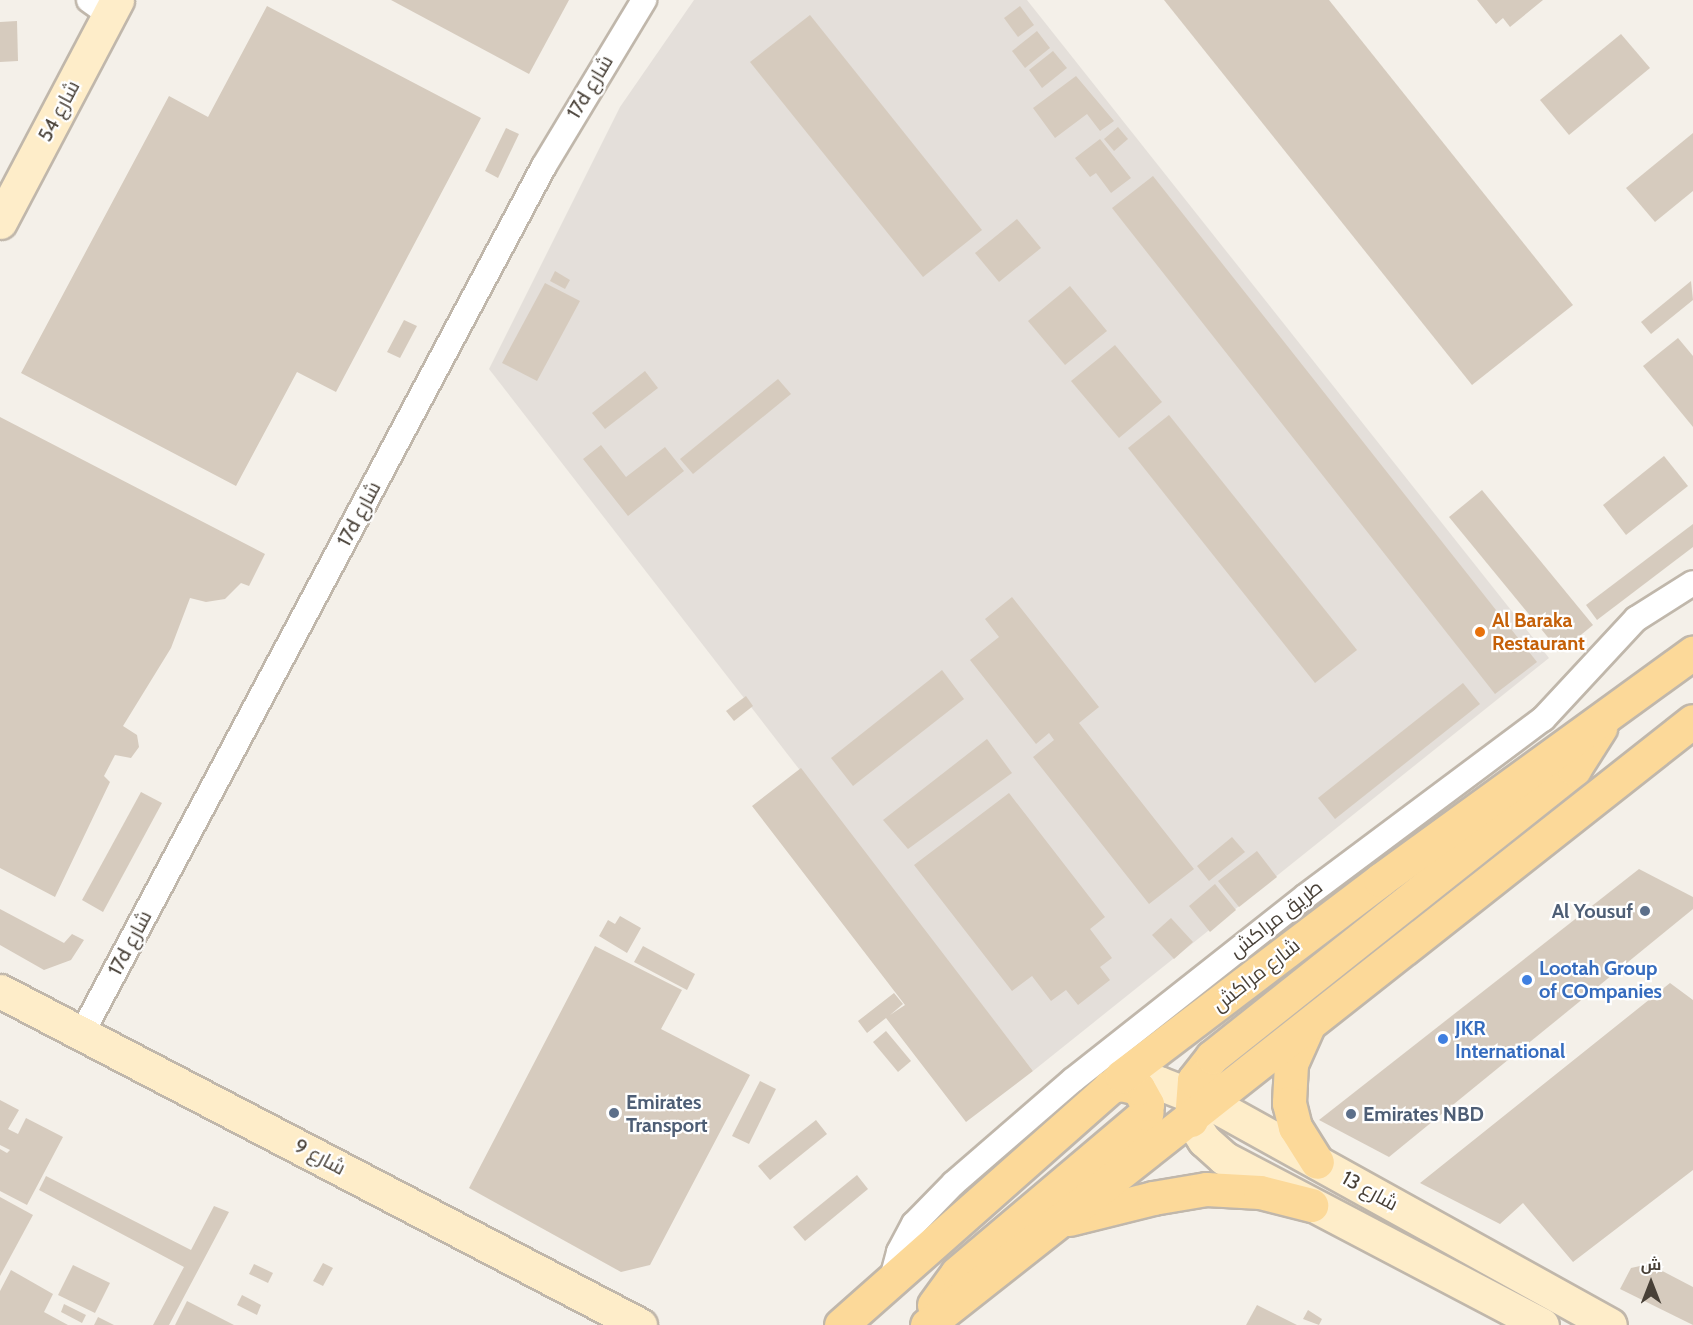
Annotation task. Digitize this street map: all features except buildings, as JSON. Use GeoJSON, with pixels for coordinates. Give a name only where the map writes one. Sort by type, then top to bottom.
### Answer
{"type":"FeatureCollection","features":[{"type":"Feature","properties":{"kind":"main road","name":"شارع مراكش"},"geometry":{"type":"LineString","coordinates":[[841,1325],[1115,1082],[1380,880],[1693,653]]}},
{"type":"Feature","properties":{"kind":"main road"},"geometry":{"type":"LineString","coordinates":[[1197,1106],[1202,1067],[1212,1057],[1574,769],[1587,753],[1605,717]]}},
{"type":"Feature","properties":{"kind":"main road"},"geometry":{"type":"LineString","coordinates":[[927,1324],[1055,1223],[1197,1106],[1308,1026],[1693,721]]}},
{"type":"Feature","properties":{"kind":"main road"},"geometry":{"type":"LineString","coordinates":[[1308,1026],[1291,1064],[1289,1094],[1295,1126],[1317,1162]]}},
{"type":"Feature","properties":{"kind":"main road"},"geometry":{"type":"LineString","coordinates":[[927,1324],[938,1296],[957,1273],[1146,1113],[1147,1104],[1138,1088],[1115,1082]]}},
{"type":"Feature","properties":{"kind":"main road"},"geometry":{"type":"LineString","coordinates":[[1055,1223],[1153,1197],[1206,1189],[1260,1192],[1311,1204]]}},
{"type":"Feature","properties":{"kind":"street","name":"17d شارع"},"geometry":{"type":"LineString","coordinates":[[82,1032],[544,166],[644,0]]}},
{"type":"Feature","properties":{"kind":"street","name":"شارع 54"},"geometry":{"type":"LineString","coordinates":[[0,222],[105,5]]}},
{"type":"Feature","properties":{"kind":"street","name":"طريق مراكش"},"geometry":{"type":"LineString","coordinates":[[890,1283],[899,1252],[914,1224],[954,1183],[1073,1080],[1297,903],[1543,719],[1636,620],[1693,583]]}},
{"type":"Feature","properties":{"kind":"street","name":"شارع 9"},"geometry":{"type":"LineString","coordinates":[[0,991],[639,1325]]}},
{"type":"Feature","properties":{"kind":"street","name":"شارع 13"},"geometry":{"type":"LineString","coordinates":[[1115,1082],[1197,1106],[1317,1162],[1610,1325]]}},
{"type":"Feature","properties":{"kind":"street","name":"شارع 13"},"geometry":{"type":"LineString","coordinates":[[1197,1106],[1204,1140],[1224,1158],[1542,1325]]}},
{"type":"Feature","properties":{"kind":"shaded area"},"geometry":{"type":"Polygon","coordinates":[[[694,0],[1027,0],[1549,658],[1033,1071],[489,369],[620,107],[694,0]]]}},
{"type":"Feature","properties":{"kind":"place","name":"Al Baraka Restaurant"},"geometry":{"type":"Point","coordinates":[1480,632]}},
{"type":"Feature","properties":{"kind":"place","name":"Al Yousuf"},"geometry":{"type":"Point","coordinates":[1645,911]}},
{"type":"Feature","properties":{"kind":"place","name":"Lootah Group of COmpanies"},"geometry":{"type":"Point","coordinates":[1527,980]}},
{"type":"Feature","properties":{"kind":"place","name":"JKR International"},"geometry":{"type":"Point","coordinates":[1443,1039]}},
{"type":"Feature","properties":{"kind":"place","name":"Emirates Transport"},"geometry":{"type":"Point","coordinates":[614,1113]}},
{"type":"Feature","properties":{"kind":"place","name":"Emirates NBD"},"geometry":{"type":"Point","coordinates":[1351,1114]}}]}
